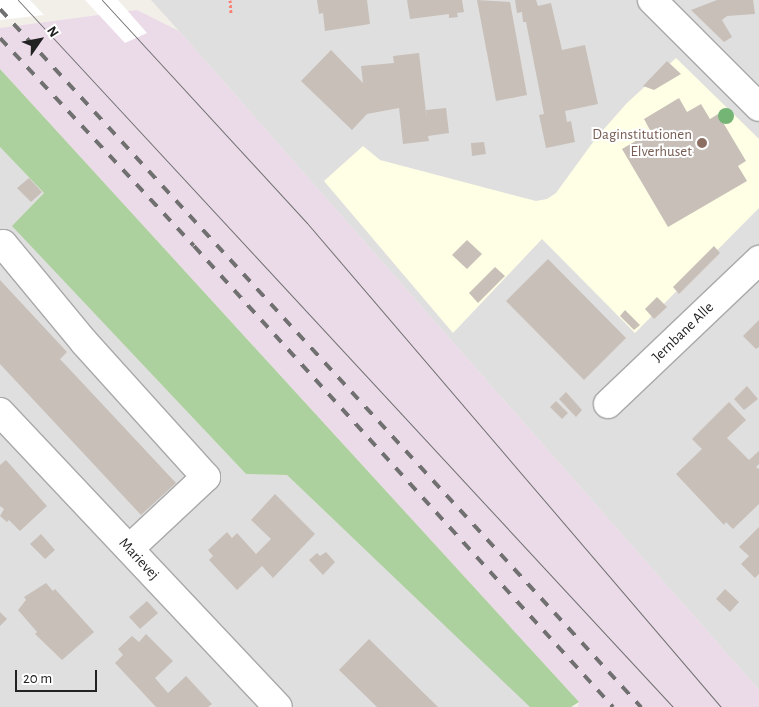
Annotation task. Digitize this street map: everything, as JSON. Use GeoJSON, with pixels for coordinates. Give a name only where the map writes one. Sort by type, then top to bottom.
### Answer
{"type":"FeatureCollection","features":[{"type":"Feature","properties":{"kind":"street"},"geometry":{"type":"LineString","coordinates":[[652,0],[759,107]]}},
{"type":"Feature","properties":{"kind":"street"},"geometry":{"type":"LineString","coordinates":[[0,247],[3,244],[84,342],[206,477],[129,549]]}},
{"type":"Feature","properties":{"kind":"street","name":"Jernbane Alle"},"geometry":{"type":"LineString","coordinates":[[608,404],[759,260]]}},
{"type":"Feature","properties":{"kind":"street","name":"Marievej"},"geometry":{"type":"LineString","coordinates":[[0,412],[278,707]]}},
{"type":"Feature","properties":{"kind":"path"},"geometry":{"type":"LineString","coordinates":[[230,0],[231,12]]}},
{"type":"Feature","properties":{"kind":"shaded area"},"geometry":{"type":"Polygon","coordinates":[[[151,0],[759,0],[759,690],[179,31],[151,0]]]}},
{"type":"Feature","properties":{"kind":"shaded area"},"geometry":{"type":"Polygon","coordinates":[[[137,10],[179,31],[759,690],[759,707],[578,707],[579,702],[0,69],[0,28],[137,10]]]}},
{"type":"Feature","properties":{"kind":"shaded area"},"geometry":{"type":"Polygon","coordinates":[[[676,58],[759,139],[759,208],[635,333],[542,239],[453,333],[324,181],[363,146],[380,160],[536,201],[547,199],[556,193],[596,138],[627,103],[676,58]]]}},
{"type":"Feature","properties":{"kind":"shaded area"},"geometry":{"type":"Polygon","coordinates":[[[0,147],[44,193],[13,226],[246,474],[287,475],[532,707],[0,707],[0,147]]]}},
{"type":"Feature","properties":{"kind":"green space"},"geometry":{"type":"Polygon","coordinates":[[[0,69],[579,702],[571,707],[530,707],[287,475],[246,474],[12,226],[44,193],[0,147],[0,69]]]}},
{"type":"Feature","properties":{"kind":"pier"},"geometry":{"type":"Polygon","coordinates":[[[0,0],[30,0],[44,15],[0,20],[0,0]]]}},
{"type":"Feature","properties":{"kind":"pier"},"geometry":{"type":"Polygon","coordinates":[[[85,0],[118,0],[147,33],[125,43],[85,0]]]}},
{"type":"Feature","properties":{"kind":"building"},"geometry":{"type":"Polygon","coordinates":[[[317,0],[367,0],[370,24],[325,31],[323,13],[319,14],[317,0]]]}},
{"type":"Feature","properties":{"kind":"building"},"geometry":{"type":"Polygon","coordinates":[[[407,0],[462,0],[464,12],[457,13],[458,17],[449,18],[449,14],[410,19],[407,0]]]}},
{"type":"Feature","properties":{"kind":"building"},"geometry":{"type":"Polygon","coordinates":[[[477,0],[510,2],[527,95],[496,101],[477,0]]]}},
{"type":"Feature","properties":{"kind":"building"},"geometry":{"type":"Polygon","coordinates":[[[515,0],[536,0],[538,6],[551,3],[562,50],[585,45],[598,104],[565,111],[567,122],[571,121],[575,142],[546,148],[539,115],[544,114],[526,22],[523,22],[522,12],[517,13],[515,0]]]}},
{"type":"Feature","properties":{"kind":"building"},"geometry":{"type":"Polygon","coordinates":[[[717,0],[753,0],[755,14],[727,16],[722,20],[732,37],[724,42],[691,10],[717,0]]]}},
{"type":"Feature","properties":{"kind":"building"},"geometry":{"type":"Polygon","coordinates":[[[331,50],[363,83],[361,66],[394,63],[393,56],[419,53],[427,121],[426,110],[446,108],[449,133],[428,136],[429,141],[403,144],[399,108],[367,114],[352,130],[301,81],[331,50]]]}},
{"type":"Feature","properties":{"kind":"building"},"geometry":{"type":"Polygon","coordinates":[[[667,61],[681,74],[654,90],[643,86],[667,61]]]}},
{"type":"Feature","properties":{"kind":"building"},"geometry":{"type":"Polygon","coordinates":[[[679,98],[687,112],[701,104],[710,119],[718,114],[746,161],[738,166],[747,181],[668,227],[622,149],[651,132],[644,119],[679,98]]]}},
{"type":"Feature","properties":{"kind":"building"},"geometry":{"type":"Polygon","coordinates":[[[484,142],[486,154],[472,156],[471,143],[484,142]]]}},
{"type":"Feature","properties":{"kind":"building"},"geometry":{"type":"Polygon","coordinates":[[[29,178],[42,192],[31,202],[17,188],[29,178]]]}},
{"type":"Feature","properties":{"kind":"building"},"geometry":{"type":"Polygon","coordinates":[[[467,240],[482,254],[467,269],[452,255],[467,240]]]}},
{"type":"Feature","properties":{"kind":"building"},"geometry":{"type":"Polygon","coordinates":[[[714,246],[720,253],[679,294],[673,287],[714,246]]]}},
{"type":"Feature","properties":{"kind":"building"},"geometry":{"type":"Polygon","coordinates":[[[548,259],[626,338],[584,380],[506,301],[548,259]]]}},
{"type":"Feature","properties":{"kind":"building"},"geometry":{"type":"Polygon","coordinates":[[[495,267],[505,276],[478,303],[469,293],[495,267]]]}},
{"type":"Feature","properties":{"kind":"building"},"geometry":{"type":"Polygon","coordinates":[[[0,280],[67,352],[60,359],[176,483],[141,515],[0,364],[0,280]]]}},
{"type":"Feature","properties":{"kind":"building"},"geometry":{"type":"Polygon","coordinates":[[[657,297],[667,307],[654,319],[645,309],[657,297]]]}},
{"type":"Feature","properties":{"kind":"building"},"geometry":{"type":"Polygon","coordinates":[[[625,310],[640,325],[634,330],[620,316],[625,310]]]}},
{"type":"Feature","properties":{"kind":"building"},"geometry":{"type":"Polygon","coordinates":[[[759,320],[759,347],[756,349],[743,336],[759,320]]]}},
{"type":"Feature","properties":{"kind":"building"},"geometry":{"type":"Polygon","coordinates":[[[747,386],[758,399],[744,410],[734,399],[747,386]]]}},
{"type":"Feature","properties":{"kind":"building"},"geometry":{"type":"Polygon","coordinates":[[[566,392],[582,410],[576,417],[559,399],[566,392]]]}},
{"type":"Feature","properties":{"kind":"building"},"geometry":{"type":"Polygon","coordinates":[[[556,401],[568,413],[562,419],[550,407],[556,401]]]}},
{"type":"Feature","properties":{"kind":"building"},"geometry":{"type":"Polygon","coordinates":[[[729,402],[746,420],[727,438],[749,460],[759,451],[759,464],[756,467],[759,469],[759,504],[733,529],[726,522],[724,525],[676,474],[702,449],[692,439],[729,402]]]}},
{"type":"Feature","properties":{"kind":"building"},"geometry":{"type":"Polygon","coordinates":[[[6,460],[47,506],[20,531],[9,520],[7,522],[0,516],[4,509],[0,506],[0,465],[6,460]]]}},
{"type":"Feature","properties":{"kind":"building"},"geometry":{"type":"Polygon","coordinates":[[[275,494],[315,534],[273,578],[262,566],[237,590],[209,560],[213,556],[208,550],[227,532],[232,538],[237,533],[256,554],[271,539],[251,520],[275,494]]]}},
{"type":"Feature","properties":{"kind":"building"},"geometry":{"type":"Polygon","coordinates":[[[759,527],[759,574],[755,578],[741,564],[749,556],[739,547],[759,527]]]}},
{"type":"Feature","properties":{"kind":"building"},"geometry":{"type":"Polygon","coordinates":[[[41,534],[55,550],[45,559],[30,544],[41,534]]]}},
{"type":"Feature","properties":{"kind":"building"},"geometry":{"type":"Polygon","coordinates":[[[326,552],[335,562],[323,575],[309,560],[317,553],[320,556],[326,552]]]}},
{"type":"Feature","properties":{"kind":"building"},"geometry":{"type":"Polygon","coordinates":[[[46,583],[53,591],[55,589],[94,632],[62,660],[35,634],[37,632],[18,610],[26,600],[24,597],[46,583]]]}},
{"type":"Feature","properties":{"kind":"building"},"geometry":{"type":"Polygon","coordinates":[[[725,589],[739,602],[730,612],[716,599],[725,589]]]}},
{"type":"Feature","properties":{"kind":"building"},"geometry":{"type":"Polygon","coordinates":[[[147,601],[158,613],[140,629],[129,617],[147,601]]]}},
{"type":"Feature","properties":{"kind":"building"},"geometry":{"type":"Polygon","coordinates":[[[0,612],[7,619],[0,626],[0,612]]]}},
{"type":"Feature","properties":{"kind":"building"},"geometry":{"type":"Polygon","coordinates":[[[146,634],[173,661],[155,678],[168,693],[186,676],[212,704],[208,707],[156,707],[115,663],[123,655],[118,649],[132,636],[139,642],[146,634]]]}},
{"type":"Feature","properties":{"kind":"building"},"geometry":{"type":"Polygon","coordinates":[[[369,639],[438,707],[377,707],[339,670],[369,639]]]}},
{"type":"Feature","properties":{"kind":"tram line"},"geometry":{"type":"LineString","coordinates":[[18,0],[673,707]]}},
{"type":"Feature","properties":{"kind":"tram line"},"geometry":{"type":"LineString","coordinates":[[102,0],[307,223],[721,707]]}},
{"type":"Feature","properties":{"kind":"railway"},"geometry":{"type":"LineString","coordinates":[[0,9],[641,707]]}},
{"type":"Feature","properties":{"kind":"railway"},"geometry":{"type":"LineString","coordinates":[[0,38],[194,246],[613,707]]}},
{"type":"Feature","properties":{"kind":"place","name":"Daginstitutionen Elverhuset"},"geometry":{"type":"Point","coordinates":[702,143]}}]}
